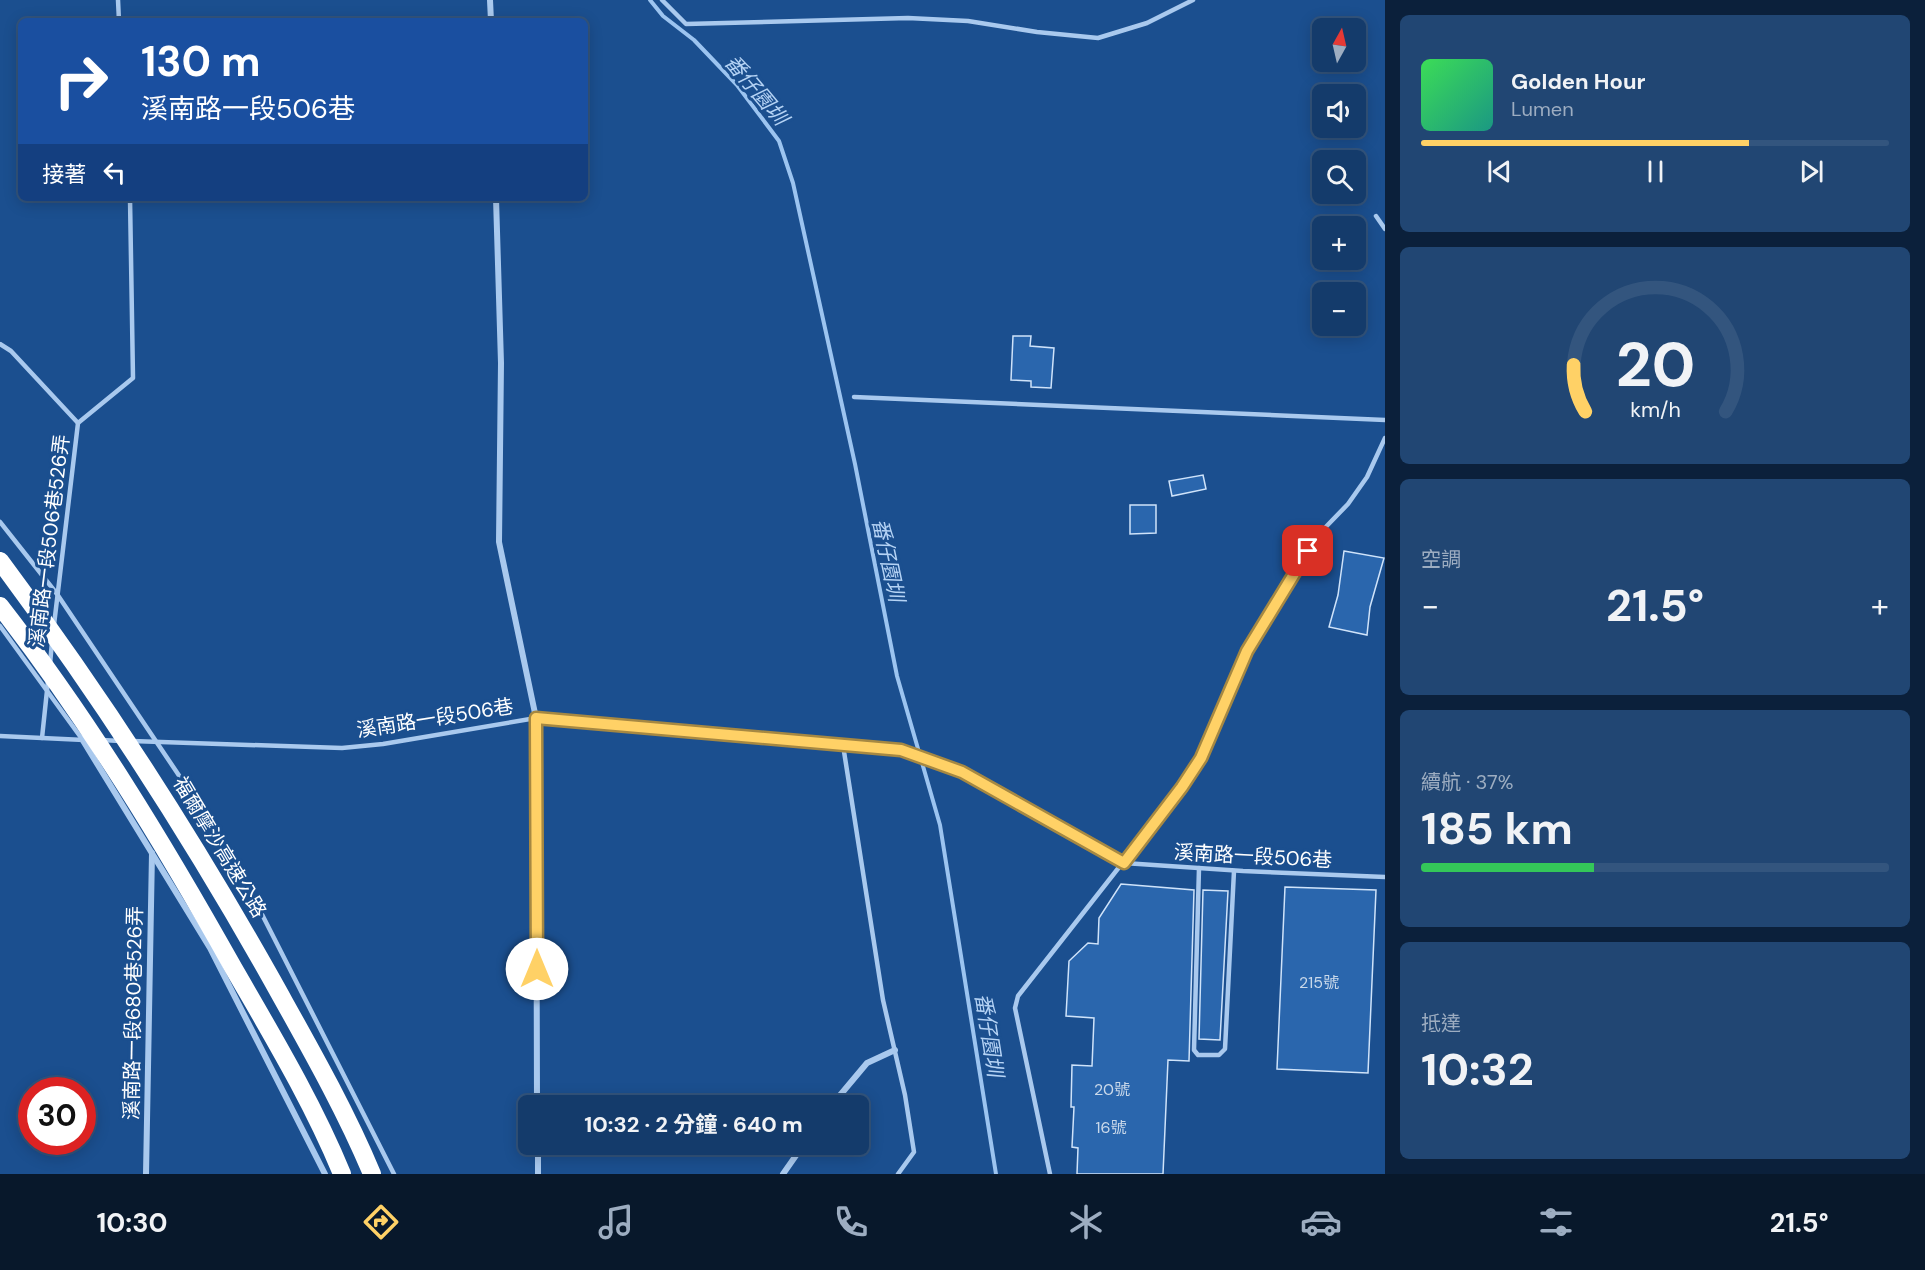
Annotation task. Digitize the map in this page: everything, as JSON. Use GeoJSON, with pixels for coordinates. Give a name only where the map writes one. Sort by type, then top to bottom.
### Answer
{"type":"FeatureCollection","features":[{"type":"Feature","properties":{"kind":"highway","name":"福爾摩沙高速公路"},"geometry":{"type":"LineString","coordinates":[[0,561],[117,725],[208,866],[290,1013],[372,1174]]}},
{"type":"Feature","properties":{"kind":"highway"},"geometry":{"type":"LineString","coordinates":[[0,606],[112,767],[192,894],[261,1016],[342,1174]]}},
{"type":"Feature","properties":{"kind":"street"},"geometry":{"type":"LineString","coordinates":[[490,0],[491,18]]}},
{"type":"Feature","properties":{"kind":"street"},"geometry":{"type":"LineString","coordinates":[[496,201],[501,363],[499,542],[536,718],[537,1095]]}},
{"type":"Feature","properties":{"kind":"street"},"geometry":{"type":"LineString","coordinates":[[82,740],[221,969],[325,1174]]}},
{"type":"Feature","properties":{"kind":"street","name":"溪南路一段680巷526弄"},"geometry":{"type":"LineString","coordinates":[[146,1174],[152,852]]}},
{"type":"Feature","properties":{"kind":"street"},"geometry":{"type":"LineString","coordinates":[[840,1095],[867,1063],[895,1050]]}},
{"type":"Feature","properties":{"kind":"street"},"geometry":{"type":"LineString","coordinates":[[538,1155],[538,1174]]}},
{"type":"Feature","properties":{"kind":"street"},"geometry":{"type":"LineString","coordinates":[[783,1174],[796,1155]]}},
{"type":"Feature","properties":{"kind":"lane"},"geometry":{"type":"LineString","coordinates":[[118,0],[119,18]]}},
{"type":"Feature","properties":{"kind":"lane"},"geometry":{"type":"LineString","coordinates":[[662,0],[686,24],[908,18],[968,21],[1037,32],[1098,38],[1163,16],[1193,0]]}},
{"type":"Feature","properties":{"kind":"lane"},"geometry":{"type":"LineString","coordinates":[[78,423],[133,378],[130,201]]}},
{"type":"Feature","properties":{"kind":"lane"},"geometry":{"type":"LineString","coordinates":[[1377,216],[1385,230]]}},
{"type":"Feature","properties":{"kind":"lane","name":"溪南路一段506巷526弄"},"geometry":{"type":"LineString","coordinates":[[0,344],[11,351],[78,423],[42,738]]}},
{"type":"Feature","properties":{"kind":"lane"},"geometry":{"type":"LineString","coordinates":[[854,397],[1385,420]]}},
{"type":"Feature","properties":{"kind":"lane"},"geometry":{"type":"LineString","coordinates":[[1050,1174],[1015,1008],[1018,996],[1182,787],[1201,758],[1247,651],[1318,535],[1348,504],[1367,477],[1385,438]]}},
{"type":"Feature","properties":{"kind":"lane"},"geometry":{"type":"LineString","coordinates":[[0,522],[57,594],[243,877],[394,1174]]}},
{"type":"Feature","properties":{"kind":"lane"},"geometry":{"type":"LineString","coordinates":[[0,626],[82,740]]}},
{"type":"Feature","properties":{"kind":"lane","name":"溪南路一段506巷"},"geometry":{"type":"LineString","coordinates":[[0,736],[342,748],[383,744],[536,718],[901,750],[962,772],[1124,863],[1234,871],[1385,877]]}},
{"type":"Feature","properties":{"kind":"lane"},"geometry":{"type":"LineString","coordinates":[[843,745],[883,1000],[914,1152],[898,1174]]}},
{"type":"Feature","properties":{"kind":"lane"},"geometry":{"type":"LineString","coordinates":[[1199,868],[1194,1050],[1198,1055],[1207,1056],[1219,1055],[1225,1049],[1234,871]]}},
{"type":"Feature","properties":{"kind":"building"},"geometry":{"type":"Polygon","coordinates":[[[1013,336],[1031,336],[1030,346],[1054,348],[1051,388],[1031,387],[1031,381],[1011,380],[1013,336]]]}},
{"type":"Feature","properties":{"kind":"building"},"geometry":{"type":"Polygon","coordinates":[[[1203,475],[1206,489],[1172,496],[1169,481],[1203,475]]]}},
{"type":"Feature","properties":{"kind":"building"},"geometry":{"type":"Polygon","coordinates":[[[1130,505],[1156,505],[1156,533],[1130,534],[1130,505]]]}},
{"type":"Feature","properties":{"kind":"building"},"geometry":{"type":"Polygon","coordinates":[[[1344,551],[1384,558],[1370,607],[1367,635],[1329,627],[1338,595],[1344,551]]]}},
{"type":"Feature","properties":{"kind":"building"},"geometry":{"type":"Polygon","coordinates":[[[1121,884],[1194,890],[1189,1061],[1168,1060],[1163,1174],[1077,1174],[1078,1148],[1072,1147],[1074,1107],[1071,1107],[1072,1065],[1092,1066],[1094,1018],[1066,1016],[1069,961],[1088,943],[1098,944],[1099,918],[1121,884]]]}},
{"type":"Feature","properties":{"kind":"building"},"geometry":{"type":"Polygon","coordinates":[[[1285,887],[1376,890],[1368,1073],[1277,1069],[1285,887]]]}},
{"type":"Feature","properties":{"kind":"building"},"geometry":{"type":"Polygon","coordinates":[[[1203,890],[1228,891],[1220,1040],[1199,1039],[1203,890]]]}},
{"type":"Feature","properties":{"kind":"waterway","name":"番仔園圳"},"geometry":{"type":"LineString","coordinates":[[650,0],[663,16],[694,40],[737,85],[779,141],[793,183],[855,464],[897,676],[940,825],[996,1174]]}},
{"type":"Feature","properties":{"kind":"route"},"geometry":{"type":"LineString","coordinates":[[537,969],[536,718],[901,750],[962,772],[1124,863],[1182,787],[1201,758],[1247,651],[1308,551]]}}]}
